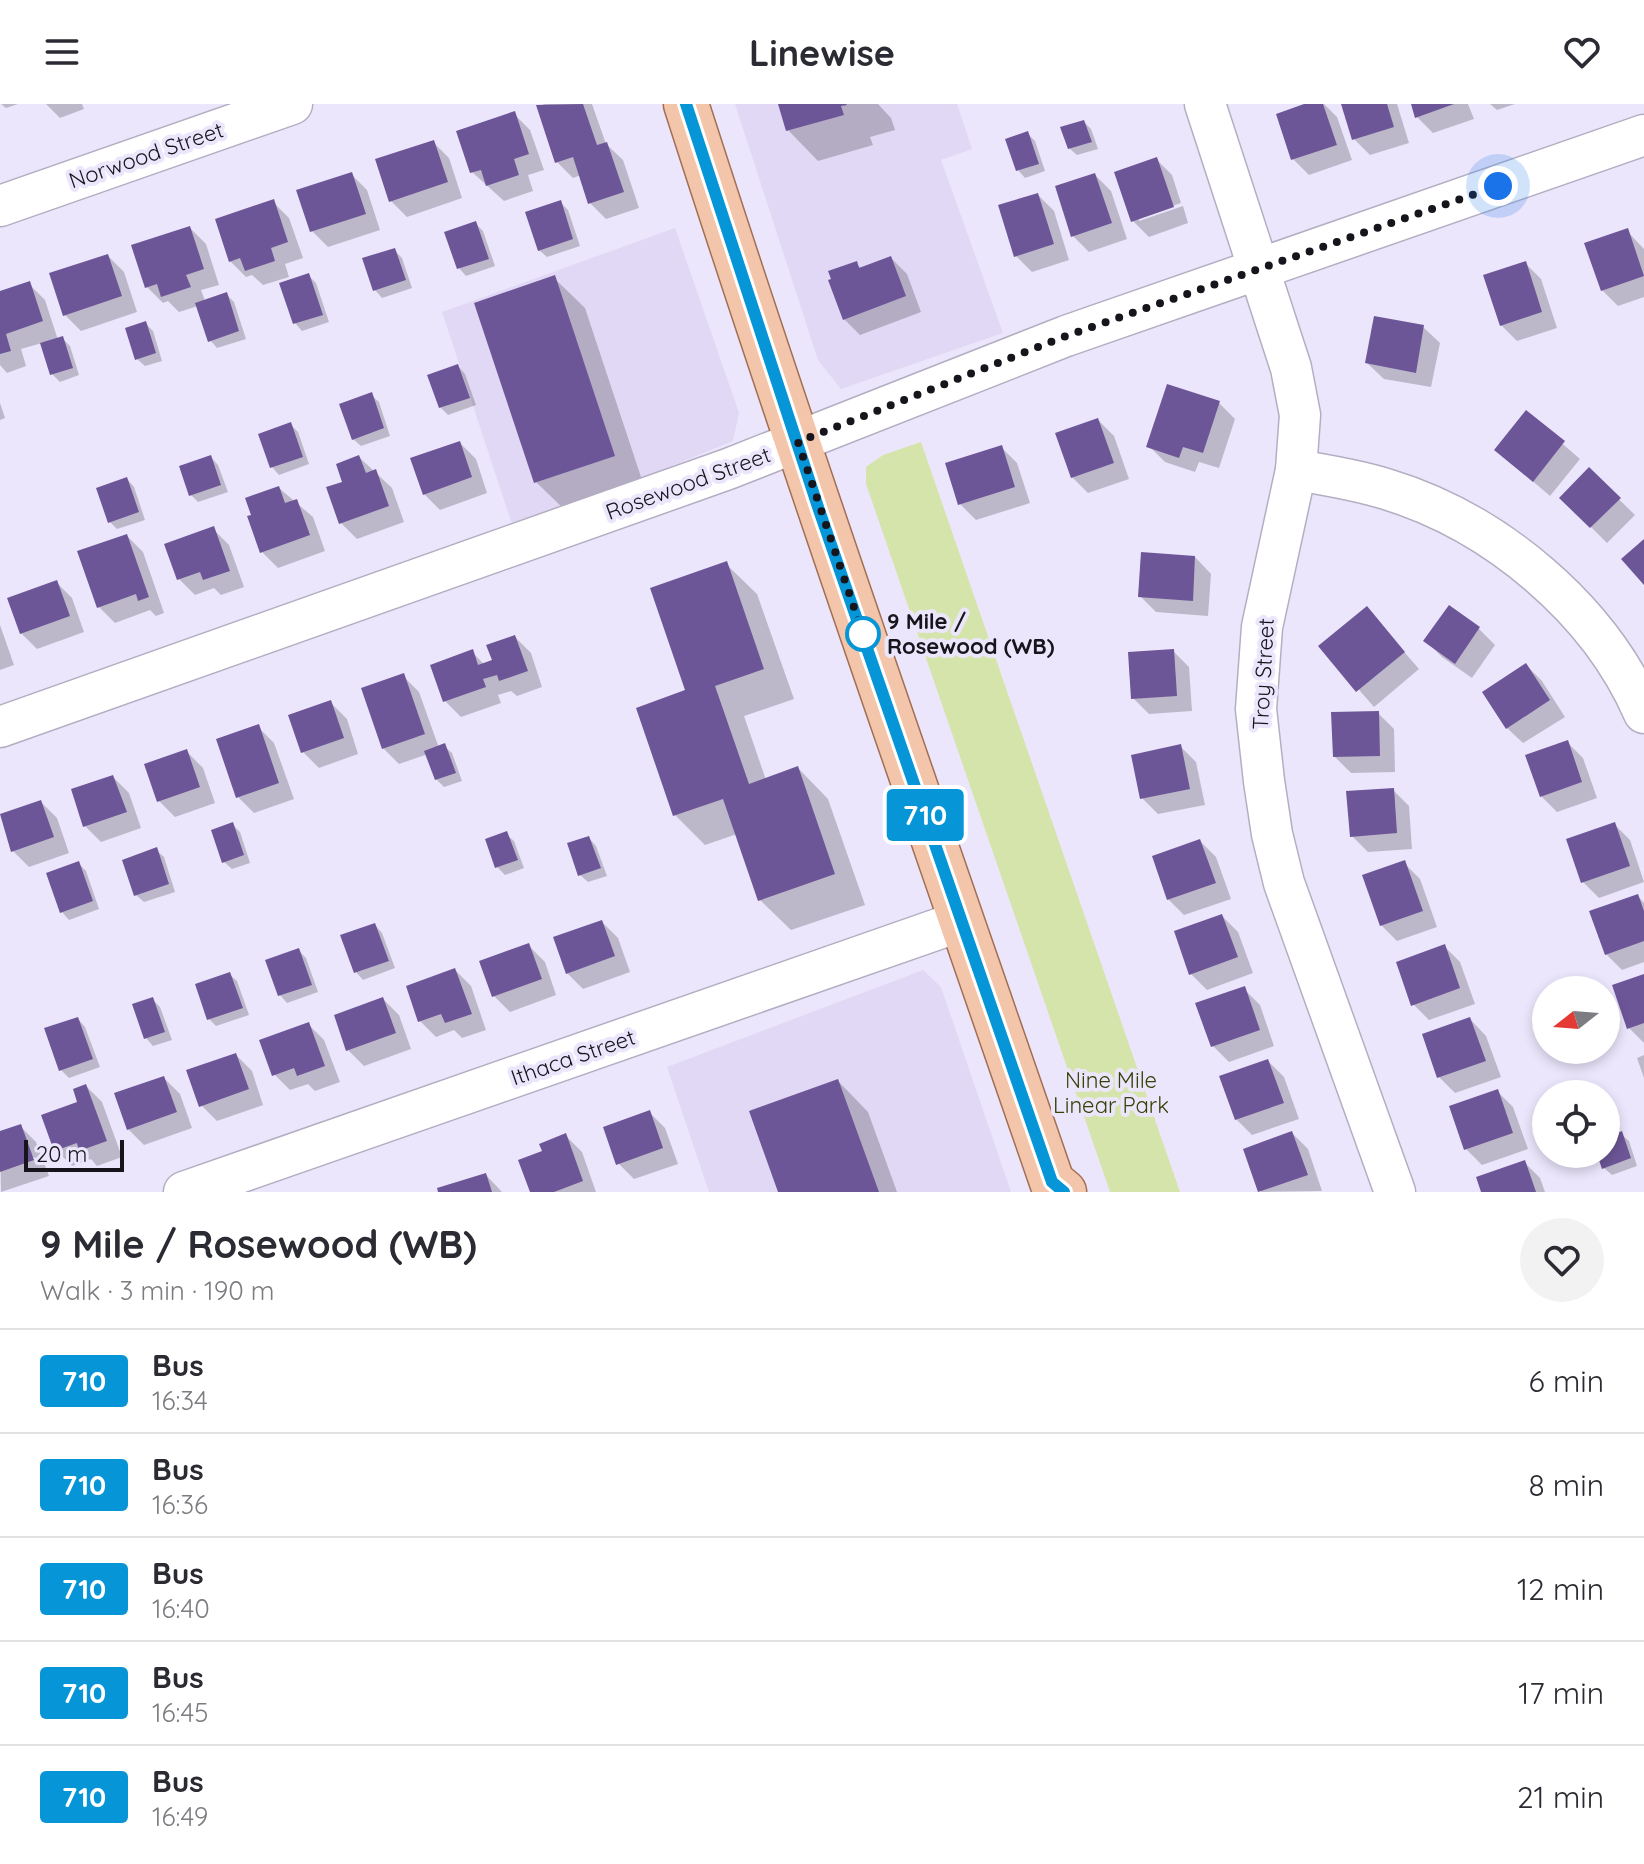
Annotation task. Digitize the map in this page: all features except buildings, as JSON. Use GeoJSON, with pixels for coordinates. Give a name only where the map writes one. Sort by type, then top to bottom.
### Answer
{"type":"FeatureCollection","features":[{"type":"Feature","properties":{"kind":"main road"},"geometry":{"type":"LineString","coordinates":[[686,104],[798,442],[1055,1189]]}},
{"type":"Feature","properties":{"kind":"street","name":"Norwood Street"},"geometry":{"type":"LineString","coordinates":[[0,206],[292,104]]}},
{"type":"Feature","properties":{"kind":"street","name":"Troy Street"},"geometry":{"type":"LineString","coordinates":[[1205,104],[1291,368],[1300,415],[1296,470],[1262,627],[1256,709],[1264,781],[1284,883],[1395,1192]]}},
{"type":"Feature","properties":{"kind":"street","name":"Rosewood Street"},"geometry":{"type":"LineString","coordinates":[[0,727],[581,523],[798,442],[1066,336],[1644,135]]}},
{"type":"Feature","properties":{"kind":"street"},"geometry":{"type":"LineString","coordinates":[[1296,470],[1389,490],[1447,514],[1487,536],[1554,590],[1585,623],[1612,655],[1644,713]]}},
{"type":"Feature","properties":{"kind":"street","name":"Ithaca Street"},"geometry":{"type":"LineString","coordinates":[[184,1192],[961,921]]}},
{"type":"Feature","properties":{"kind":"shaded area"},"geometry":{"type":"Polygon","coordinates":[[[735,104],[957,104],[972,149],[941,160],[1003,333],[841,389],[818,360],[735,104]]]}},
{"type":"Feature","properties":{"kind":"shaded area"},"geometry":{"type":"Polygon","coordinates":[[[675,228],[739,413],[733,441],[514,530],[442,312],[675,228]]]}},
{"type":"Feature","properties":{"kind":"shaded area"},"geometry":{"type":"Polygon","coordinates":[[[923,970],[941,987],[1011,1192],[709,1192],[667,1067],[923,970]]]}},
{"type":"Feature","properties":{"kind":"green space","name":"Nine Mile Linear Park"},"geometry":{"type":"Polygon","coordinates":[[[921,442],[1180,1192],[1110,1192],[866,484],[866,467],[883,455],[921,442]]]}},
{"type":"Feature","properties":{"kind":"bus line","name":"710"},"geometry":{"type":"LineString","coordinates":[[686,104],[819,510],[971,950],[1052,1182],[1064,1192]]}},
{"type":"Feature","properties":{"kind":"place","name":"9 Mile / Rosewood (WB)"},"geometry":{"type":"Point","coordinates":[863,634]}},
{"type":"Feature","properties":{"kind":"route"},"geometry":{"type":"LineString","coordinates":[[863,634],[798,442],[1066,336],[1498,186]]}}]}
